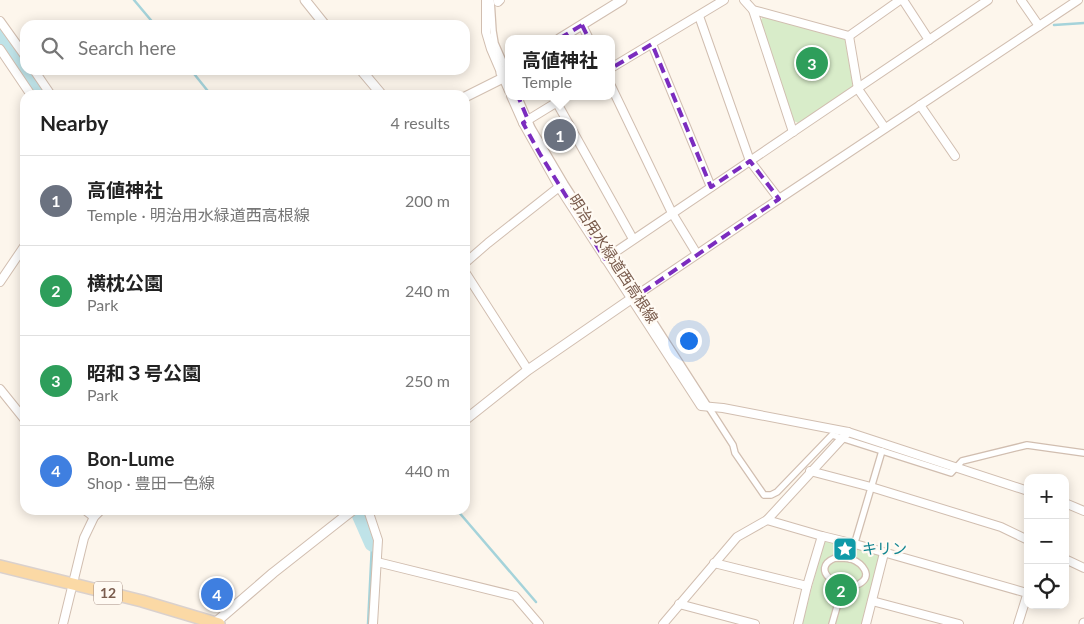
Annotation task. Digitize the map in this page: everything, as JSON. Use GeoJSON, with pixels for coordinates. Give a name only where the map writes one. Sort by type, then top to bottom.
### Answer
{"type":"FeatureCollection","features":[{"type":"Feature","properties":{"kind":"main road","name":"12"},"geometry":{"type":"LineString","coordinates":[[0,566],[142,601],[216,624]]}},
{"type":"Feature","properties":{"kind":"street"},"geometry":{"type":"LineString","coordinates":[[305,0],[321,20]]}},
{"type":"Feature","properties":{"kind":"street"},"geometry":{"type":"LineString","coordinates":[[486,0],[486,32],[491,49],[505,71]]}},
{"type":"Feature","properties":{"kind":"street"},"geometry":{"type":"LineString","coordinates":[[492,0],[495,43],[505,70]]}},
{"type":"Feature","properties":{"kind":"street"},"geometry":{"type":"LineString","coordinates":[[566,35],[622,0]]}},
{"type":"Feature","properties":{"kind":"street"},"geometry":{"type":"LineString","coordinates":[[615,66],[724,0]]}},
{"type":"Feature","properties":{"kind":"street"},"geometry":{"type":"LineString","coordinates":[[744,0],[753,10],[794,132]]}},
{"type":"Feature","properties":{"kind":"street"},"geometry":{"type":"LineString","coordinates":[[753,10],[849,36],[902,0],[929,40]]}},
{"type":"Feature","properties":{"kind":"street"},"geometry":{"type":"LineString","coordinates":[[608,257],[988,0]]}},
{"type":"Feature","properties":{"kind":"street"},"geometry":{"type":"LineString","coordinates":[[1021,0],[1038,26]]}},
{"type":"Feature","properties":{"kind":"street"},"geometry":{"type":"LineString","coordinates":[[470,416],[528,370],[697,254],[1078,0]]}},
{"type":"Feature","properties":{"kind":"street"},"geometry":{"type":"LineString","coordinates":[[699,16],[750,161],[779,199]]}},
{"type":"Feature","properties":{"kind":"street"},"geometry":{"type":"LineString","coordinates":[[0,21],[20,49]]}},
{"type":"Feature","properties":{"kind":"street"},"geometry":{"type":"LineString","coordinates":[[582,25],[587,35]]}},
{"type":"Feature","properties":{"kind":"street"},"geometry":{"type":"LineString","coordinates":[[849,36],[858,89],[885,128]]}},
{"type":"Feature","properties":{"kind":"street"},"geometry":{"type":"LineString","coordinates":[[652,44],[711,187]]}},
{"type":"Feature","properties":{"kind":"street"},"geometry":{"type":"LineString","coordinates":[[0,49],[28,90]]}},
{"type":"Feature","properties":{"kind":"street"},"geometry":{"type":"LineString","coordinates":[[470,94],[505,74]]}},
{"type":"Feature","properties":{"kind":"street"},"geometry":{"type":"LineString","coordinates":[[37,75],[48,90]]}},
{"type":"Feature","properties":{"kind":"street"},"geometry":{"type":"LineString","coordinates":[[365,75],[378,90]]}},
{"type":"Feature","properties":{"kind":"street"},"geometry":{"type":"LineString","coordinates":[[615,94],[672,213],[697,254]]}},
{"type":"Feature","properties":{"kind":"street"},"geometry":{"type":"LineString","coordinates":[[513,100],[559,187],[608,257],[701,406],[723,408],[848,432],[1024,490]]}},
{"type":"Feature","properties":{"kind":"street","name":"明治用水緑道西高根線"},"geometry":{"type":"LineString","coordinates":[[519,100],[525,121],[532,128],[608,257]]}},
{"type":"Feature","properties":{"kind":"street"},"geometry":{"type":"LineString","coordinates":[[525,121],[562,100]]}},
{"type":"Feature","properties":{"kind":"street"},"geometry":{"type":"LineString","coordinates":[[558,103],[633,239]]}},
{"type":"Feature","properties":{"kind":"street"},"geometry":{"type":"LineString","coordinates":[[920,105],[955,156]]}},
{"type":"Feature","properties":{"kind":"street"},"geometry":{"type":"LineString","coordinates":[[470,259],[559,187]]}},
{"type":"Feature","properties":{"kind":"street"},"geometry":{"type":"LineString","coordinates":[[0,282],[20,252]]}},
{"type":"Feature","properties":{"kind":"street"},"geometry":{"type":"LineString","coordinates":[[470,280],[528,370]]}},
{"type":"Feature","properties":{"kind":"street"},"geometry":{"type":"LineString","coordinates":[[0,389],[20,414]]}},
{"type":"Feature","properties":{"kind":"street"},"geometry":{"type":"LineString","coordinates":[[708,406],[733,445],[735,453],[764,495],[771,495],[777,492],[832,435],[951,473],[962,461],[1027,445],[1084,453]]}},
{"type":"Feature","properties":{"kind":"street"},"geometry":{"type":"LineString","coordinates":[[663,624],[737,537],[766,520],[848,432]]}},
{"type":"Feature","properties":{"kind":"street"},"geometry":{"type":"LineString","coordinates":[[850,559],[882,451]]}},
{"type":"Feature","properties":{"kind":"street"},"geometry":{"type":"LineString","coordinates":[[810,471],[871,487],[1001,527],[1024,538]]}},
{"type":"Feature","properties":{"kind":"street"},"geometry":{"type":"LineString","coordinates":[[1069,505],[1084,511]]}},
{"type":"Feature","properties":{"kind":"street"},"geometry":{"type":"LineString","coordinates":[[91,515],[94,518]]}},
{"type":"Feature","properties":{"kind":"street"},"geometry":{"type":"LineString","coordinates":[[63,624],[84,538],[96,515]]}},
{"type":"Feature","properties":{"kind":"street"},"geometry":{"type":"LineString","coordinates":[[216,624],[344,515]]}},
{"type":"Feature","properties":{"kind":"street"},"geometry":{"type":"LineString","coordinates":[[370,515],[378,540],[374,624]]}},
{"type":"Feature","properties":{"kind":"street"},"geometry":{"type":"LineString","coordinates":[[766,520],[1024,591]]}},
{"type":"Feature","properties":{"kind":"street"},"geometry":{"type":"LineString","coordinates":[[798,624],[822,536]]}},
{"type":"Feature","properties":{"kind":"street"},"geometry":{"type":"LineString","coordinates":[[866,624],[884,552]]}},
{"type":"Feature","properties":{"kind":"street"},"geometry":{"type":"LineString","coordinates":[[835,558],[850,559],[862,565],[865,569],[866,577],[858,585],[842,586],[828,577],[825,572],[827,563],[835,558]]}},
{"type":"Feature","properties":{"kind":"street"},"geometry":{"type":"LineString","coordinates":[[1069,560],[1084,568]]}},
{"type":"Feature","properties":{"kind":"street"},"geometry":{"type":"LineString","coordinates":[[377,562],[515,596],[539,624]]}},
{"type":"Feature","properties":{"kind":"street"},"geometry":{"type":"LineString","coordinates":[[714,563],[808,586]]}},
{"type":"Feature","properties":{"kind":"street"},"geometry":{"type":"LineString","coordinates":[[832,624],[842,586]]}},
{"type":"Feature","properties":{"kind":"street"},"geometry":{"type":"LineString","coordinates":[[872,601],[959,624]]}},
{"type":"Feature","properties":{"kind":"street"},"geometry":{"type":"LineString","coordinates":[[1018,624],[1024,603]]}},
{"type":"Feature","properties":{"kind":"street"},"geometry":{"type":"LineString","coordinates":[[679,604],[755,624]]}},
{"type":"Feature","properties":{"kind":"highlighted area"},"geometry":{"type":"Polygon","coordinates":[[[582,25],[605,72],[652,44],[711,187],[750,161],[779,199],[637,296],[610,255],[605,259],[540,154],[523,123],[528,120],[507,70],[582,25]]]}},
{"type":"Feature","properties":{"kind":"green space"},"geometry":{"type":"Polygon","coordinates":[[[764,16],[843,37],[845,40],[852,88],[800,124],[794,121],[760,21],[764,16]]]}},
{"type":"Feature","properties":{"kind":"green space"},"geometry":{"type":"Polygon","coordinates":[[[826,540],[880,556],[862,624],[802,624],[826,540]]]}},
{"type":"Feature","properties":{"kind":"waterway"},"geometry":{"type":"LineString","coordinates":[[134,0],[151,20]]}},
{"type":"Feature","properties":{"kind":"waterway"},"geometry":{"type":"LineString","coordinates":[[1054,25],[1084,23]]}},
{"type":"Feature","properties":{"kind":"waterway"},"geometry":{"type":"LineString","coordinates":[[0,35],[20,63]]}},
{"type":"Feature","properties":{"kind":"waterway"},"geometry":{"type":"LineString","coordinates":[[28,75],[39,90]]}},
{"type":"Feature","properties":{"kind":"waterway"},"geometry":{"type":"LineString","coordinates":[[195,75],[207,90]]}},
{"type":"Feature","properties":{"kind":"waterway"},"geometry":{"type":"LineString","coordinates":[[359,515],[372,544]]}},
{"type":"Feature","properties":{"kind":"waterway"},"geometry":{"type":"LineString","coordinates":[[461,515],[536,602]]}},
{"type":"Feature","properties":{"kind":"waterway"},"geometry":{"type":"LineString","coordinates":[[368,624],[372,544]]}},
{"type":"Feature","properties":{"kind":"place","name":"昭和３号公園"},"geometry":{"type":"Point","coordinates":[812,63]}},
{"type":"Feature","properties":{"kind":"place","name":"高値神社"},"geometry":{"type":"Point","coordinates":[560,135]}},
{"type":"Feature","properties":{"kind":"place","name":"キリン"},"geometry":{"type":"Point","coordinates":[845,549]}},
{"type":"Feature","properties":{"kind":"place","name":"横枕公園"},"geometry":{"type":"Point","coordinates":[841,590]}},
{"type":"Feature","properties":{"kind":"place","name":"Bon-Lume"},"geometry":{"type":"Point","coordinates":[217,594]}}]}
